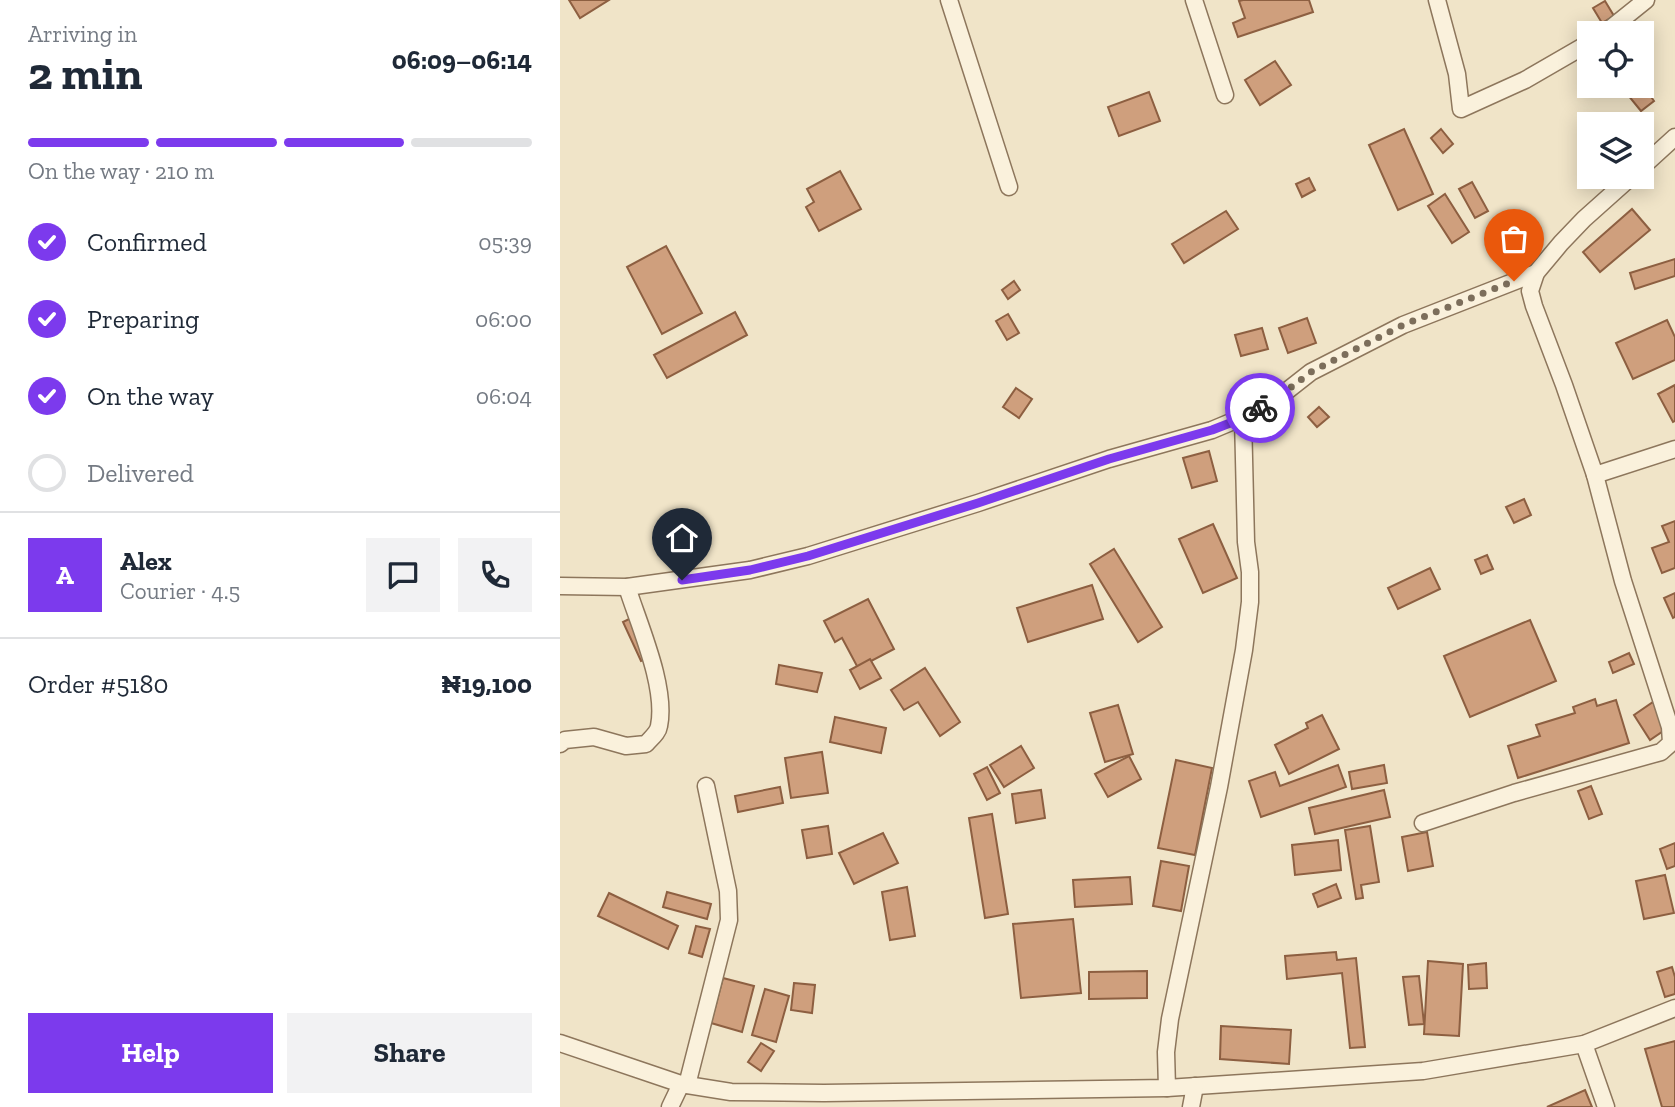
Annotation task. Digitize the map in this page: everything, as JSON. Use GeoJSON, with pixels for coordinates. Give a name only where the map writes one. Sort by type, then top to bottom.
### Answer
{"type":"FeatureCollection","features":[{"type":"Feature","properties":{"kind":"street"},"geometry":{"type":"LineString","coordinates":[[949,0],[1009,187]]}},
{"type":"Feature","properties":{"kind":"street"},"geometry":{"type":"LineString","coordinates":[[1194,0],[1225,95]]}},
{"type":"Feature","properties":{"kind":"street"},"geometry":{"type":"LineString","coordinates":[[1437,0],[1457,74],[1461,109],[1525,80],[1577,50]]}},
{"type":"Feature","properties":{"kind":"street"},"geometry":{"type":"LineString","coordinates":[[1620,21],[1646,0]]}},
{"type":"Feature","properties":{"kind":"street"},"geometry":{"type":"LineString","coordinates":[[1654,156],[1675,137]]}},
{"type":"Feature","properties":{"kind":"street"},"geometry":{"type":"LineString","coordinates":[[1423,823],[1514,793],[1661,752],[1671,743],[1669,702],[1623,581],[1595,475],[1530,291],[1536,272],[1584,219],[1618,189]]}},
{"type":"Feature","properties":{"kind":"street"},"geometry":{"type":"LineString","coordinates":[[560,586],[627,587],[750,570],[808,556],[1109,459],[1212,430],[1243,418],[1273,401],[1311,372],[1403,325],[1536,272]]}},
{"type":"Feature","properties":{"kind":"street"},"geometry":{"type":"LineString","coordinates":[[1167,1088],[1166,1052],[1170,1018],[1221,774],[1250,602],[1243,418]]}},
{"type":"Feature","properties":{"kind":"street"},"geometry":{"type":"LineString","coordinates":[[1595,475],[1675,449]]}},
{"type":"Feature","properties":{"kind":"street"},"geometry":{"type":"LineString","coordinates":[[560,744],[565,740],[594,737],[626,746],[646,744],[659,729],[658,681],[627,587]]}},
{"type":"Feature","properties":{"kind":"street"},"geometry":{"type":"LineString","coordinates":[[670,1107],[684,1085],[729,920],[728,891],[706,786]]}},
{"type":"Feature","properties":{"kind":"street"},"geometry":{"type":"LineString","coordinates":[[560,1043],[684,1085],[731,1092],[1167,1088],[1423,1071],[1584,1044],[1675,1008]]}},
{"type":"Feature","properties":{"kind":"street"},"geometry":{"type":"LineString","coordinates":[[1584,1044],[1606,1107]]}},
{"type":"Feature","properties":{"kind":"street"},"geometry":{"type":"LineString","coordinates":[[1191,1107],[1195,1086]]}},
{"type":"Feature","properties":{"kind":"building"},"geometry":{"type":"Polygon","coordinates":[[[569,0],[609,0],[580,18],[569,0]]]}},
{"type":"Feature","properties":{"kind":"building"},"geometry":{"type":"Polygon","coordinates":[[[1309,0],[1313,12],[1238,37],[1233,23],[1245,18],[1239,1],[1309,0]]]}},
{"type":"Feature","properties":{"kind":"building"},"geometry":{"type":"Polygon","coordinates":[[[1605,1],[1614,16],[1601,21],[1593,8],[1605,1]]]}},
{"type":"Feature","properties":{"kind":"building"},"geometry":{"type":"Polygon","coordinates":[[[1275,61],[1291,85],[1260,105],[1245,80],[1275,61]]]}},
{"type":"Feature","properties":{"kind":"building"},"geometry":{"type":"Polygon","coordinates":[[[1149,92],[1160,121],[1119,136],[1108,107],[1149,92]]]}},
{"type":"Feature","properties":{"kind":"building"},"geometry":{"type":"Polygon","coordinates":[[[1630,98],[1652,98],[1654,101],[1641,111],[1630,98]]]}},
{"type":"Feature","properties":{"kind":"building"},"geometry":{"type":"Polygon","coordinates":[[[1404,129],[1433,194],[1398,210],[1369,145],[1404,129]]]}},
{"type":"Feature","properties":{"kind":"building"},"geometry":{"type":"Polygon","coordinates":[[[1441,129],[1453,144],[1443,153],[1431,138],[1441,129]]]}},
{"type":"Feature","properties":{"kind":"building"},"geometry":{"type":"Polygon","coordinates":[[[840,171],[861,209],[819,231],[806,207],[814,202],[807,189],[840,171]]]}},
{"type":"Feature","properties":{"kind":"building"},"geometry":{"type":"Polygon","coordinates":[[[1309,178],[1315,190],[1302,197],[1296,184],[1309,178]]]}},
{"type":"Feature","properties":{"kind":"building"},"geometry":{"type":"Polygon","coordinates":[[[1472,182],[1488,211],[1475,218],[1459,189],[1472,182]]]}},
{"type":"Feature","properties":{"kind":"building"},"geometry":{"type":"Polygon","coordinates":[[[1445,194],[1469,232],[1452,243],[1428,206],[1445,194]]]}},
{"type":"Feature","properties":{"kind":"building"},"geometry":{"type":"Polygon","coordinates":[[[1632,209],[1650,230],[1600,272],[1583,252],[1632,209]]]}},
{"type":"Feature","properties":{"kind":"building"},"geometry":{"type":"Polygon","coordinates":[[[1226,211],[1238,229],[1184,263],[1172,244],[1226,211]]]}},
{"type":"Feature","properties":{"kind":"building"},"geometry":{"type":"Polygon","coordinates":[[[666,246],[702,313],[662,334],[627,267],[666,246]]]}},
{"type":"Feature","properties":{"kind":"building"},"geometry":{"type":"Polygon","coordinates":[[[1675,259],[1675,276],[1635,289],[1630,273],[1675,259]]]}},
{"type":"Feature","properties":{"kind":"building"},"geometry":{"type":"Polygon","coordinates":[[[1014,281],[1020,290],[1008,299],[1002,290],[1014,281]]]}},
{"type":"Feature","properties":{"kind":"building"},"geometry":{"type":"Polygon","coordinates":[[[735,312],[747,335],[667,378],[654,355],[735,312]]]}},
{"type":"Feature","properties":{"kind":"building"},"geometry":{"type":"Polygon","coordinates":[[[1008,314],[1019,333],[1007,340],[996,321],[1008,314]]]}},
{"type":"Feature","properties":{"kind":"building"},"geometry":{"type":"Polygon","coordinates":[[[1307,318],[1316,343],[1288,353],[1279,328],[1307,318]]]}},
{"type":"Feature","properties":{"kind":"building"},"geometry":{"type":"Polygon","coordinates":[[[1667,320],[1675,337],[1675,360],[1633,379],[1616,343],[1667,320]]]}},
{"type":"Feature","properties":{"kind":"building"},"geometry":{"type":"Polygon","coordinates":[[[1262,328],[1268,349],[1241,356],[1235,335],[1262,328]]]}},
{"type":"Feature","properties":{"kind":"building"},"geometry":{"type":"Polygon","coordinates":[[[1675,385],[1675,421],[1673,422],[1658,394],[1675,385]]]}},
{"type":"Feature","properties":{"kind":"building"},"geometry":{"type":"Polygon","coordinates":[[[1016,388],[1032,399],[1019,418],[1003,407],[1016,388]]]}},
{"type":"Feature","properties":{"kind":"building"},"geometry":{"type":"Polygon","coordinates":[[[1319,407],[1329,417],[1317,427],[1308,417],[1319,407]]]}},
{"type":"Feature","properties":{"kind":"building"},"geometry":{"type":"Polygon","coordinates":[[[1209,451],[1217,481],[1192,488],[1183,458],[1209,451]]]}},
{"type":"Feature","properties":{"kind":"building"},"geometry":{"type":"Polygon","coordinates":[[[1524,499],[1531,515],[1514,523],[1506,507],[1524,499]]]}},
{"type":"Feature","properties":{"kind":"building"},"geometry":{"type":"Polygon","coordinates":[[[1675,521],[1675,568],[1662,573],[1652,548],[1669,542],[1662,526],[1675,521]]]}},
{"type":"Feature","properties":{"kind":"building"},"geometry":{"type":"Polygon","coordinates":[[[1213,524],[1237,578],[1203,593],[1179,539],[1213,524]]]}},
{"type":"Feature","properties":{"kind":"building"},"geometry":{"type":"Polygon","coordinates":[[[1114,549],[1162,627],[1138,642],[1090,564],[1114,549]]]}},
{"type":"Feature","properties":{"kind":"building"},"geometry":{"type":"Polygon","coordinates":[[[1487,555],[1493,569],[1481,574],[1475,560],[1487,555]]]}},
{"type":"Feature","properties":{"kind":"building"},"geometry":{"type":"Polygon","coordinates":[[[1430,568],[1440,589],[1398,609],[1388,588],[1430,568]]]}},
{"type":"Feature","properties":{"kind":"building"},"geometry":{"type":"Polygon","coordinates":[[[1092,585],[1103,619],[1028,642],[1017,608],[1092,585]]]}},
{"type":"Feature","properties":{"kind":"building"},"geometry":{"type":"Polygon","coordinates":[[[1675,593],[1675,617],[1673,618],[1664,598],[1675,593]]]}},
{"type":"Feature","properties":{"kind":"building"},"geometry":{"type":"Polygon","coordinates":[[[868,599],[894,649],[858,668],[842,638],[835,642],[824,621],[868,599]]]}},
{"type":"Feature","properties":{"kind":"building"},"geometry":{"type":"Polygon","coordinates":[[[635,616],[654,656],[641,661],[623,622],[635,616]]]}},
{"type":"Feature","properties":{"kind":"building"},"geometry":{"type":"Polygon","coordinates":[[[1530,620],[1556,681],[1470,717],[1444,656],[1530,620]]]}},
{"type":"Feature","properties":{"kind":"building"},"geometry":{"type":"Polygon","coordinates":[[[1629,653],[1634,664],[1613,673],[1609,662],[1629,653]]]}},
{"type":"Feature","properties":{"kind":"building"},"geometry":{"type":"Polygon","coordinates":[[[870,659],[881,678],[860,689],[850,670],[870,659]]]}},
{"type":"Feature","properties":{"kind":"building"},"geometry":{"type":"Polygon","coordinates":[[[779,665],[822,673],[817,692],[776,684],[779,665]]]}},
{"type":"Feature","properties":{"kind":"building"},"geometry":{"type":"Polygon","coordinates":[[[925,668],[960,722],[940,736],[918,702],[904,710],[891,690],[925,668]]]}},
{"type":"Feature","properties":{"kind":"building"},"geometry":{"type":"Polygon","coordinates":[[[1595,699],[1597,706],[1616,700],[1629,743],[1518,778],[1508,746],[1540,736],[1536,725],[1575,713],[1573,707],[1595,699]]]}},
{"type":"Feature","properties":{"kind":"building"},"geometry":{"type":"Polygon","coordinates":[[[1653,702],[1669,727],[1650,740],[1634,715],[1653,702]]]}},
{"type":"Feature","properties":{"kind":"building"},"geometry":{"type":"Polygon","coordinates":[[[1118,705],[1133,754],[1105,762],[1090,713],[1118,705]]]}},
{"type":"Feature","properties":{"kind":"building"},"geometry":{"type":"Polygon","coordinates":[[[1322,715],[1339,749],[1289,774],[1275,745],[1308,728],[1306,723],[1322,715]]]}},
{"type":"Feature","properties":{"kind":"building"},"geometry":{"type":"Polygon","coordinates":[[[835,717],[886,728],[881,753],[830,742],[835,717]]]}},
{"type":"Feature","properties":{"kind":"building"},"geometry":{"type":"Polygon","coordinates":[[[1021,746],[1034,768],[1004,787],[990,765],[1021,746]]]}},
{"type":"Feature","properties":{"kind":"building"},"geometry":{"type":"Polygon","coordinates":[[[822,752],[828,793],[791,798],[785,758],[822,752]]]}},
{"type":"Feature","properties":{"kind":"building"},"geometry":{"type":"Polygon","coordinates":[[[1129,756],[1141,779],[1108,797],[1095,774],[1129,756]]]}},
{"type":"Feature","properties":{"kind":"building"},"geometry":{"type":"Polygon","coordinates":[[[1176,760],[1212,768],[1195,855],[1158,848],[1176,760]]]}},
{"type":"Feature","properties":{"kind":"building"},"geometry":{"type":"Polygon","coordinates":[[[1338,765],[1346,787],[1261,817],[1249,781],[1275,772],[1280,786],[1338,765]]]}},
{"type":"Feature","properties":{"kind":"building"},"geometry":{"type":"Polygon","coordinates":[[[1384,765],[1387,783],[1352,789],[1349,772],[1384,765]]]}},
{"type":"Feature","properties":{"kind":"building"},"geometry":{"type":"Polygon","coordinates":[[[987,767],[1000,793],[987,800],[974,774],[987,767]]]}},
{"type":"Feature","properties":{"kind":"building"},"geometry":{"type":"Polygon","coordinates":[[[1591,786],[1602,814],[1589,819],[1578,791],[1591,786]]]}},
{"type":"Feature","properties":{"kind":"building"},"geometry":{"type":"Polygon","coordinates":[[[780,787],[783,803],[738,812],[735,796],[780,787]]]}},
{"type":"Feature","properties":{"kind":"building"},"geometry":{"type":"Polygon","coordinates":[[[1041,790],[1045,818],[1016,823],[1012,794],[1041,790]]]}},
{"type":"Feature","properties":{"kind":"building"},"geometry":{"type":"Polygon","coordinates":[[[1384,790],[1390,817],[1315,834],[1309,808],[1384,790]]]}},
{"type":"Feature","properties":{"kind":"building"},"geometry":{"type":"Polygon","coordinates":[[[992,814],[1008,914],[985,918],[969,818],[992,814]]]}},
{"type":"Feature","properties":{"kind":"building"},"geometry":{"type":"Polygon","coordinates":[[[828,826],[832,854],[807,858],[802,830],[828,826]]]}},
{"type":"Feature","properties":{"kind":"building"},"geometry":{"type":"Polygon","coordinates":[[[1370,826],[1379,882],[1361,885],[1363,898],[1356,899],[1345,830],[1370,826]]]}},
{"type":"Feature","properties":{"kind":"building"},"geometry":{"type":"Polygon","coordinates":[[[1427,832],[1433,866],[1408,871],[1402,837],[1427,832]]]}},
{"type":"Feature","properties":{"kind":"building"},"geometry":{"type":"Polygon","coordinates":[[[883,833],[898,863],[854,884],[839,853],[883,833]]]}},
{"type":"Feature","properties":{"kind":"building"},"geometry":{"type":"Polygon","coordinates":[[[1338,840],[1341,870],[1295,875],[1292,845],[1338,840]]]}},
{"type":"Feature","properties":{"kind":"building"},"geometry":{"type":"Polygon","coordinates":[[[1675,843],[1675,866],[1667,869],[1660,849],[1675,843]]]}},
{"type":"Feature","properties":{"kind":"building"},"geometry":{"type":"Polygon","coordinates":[[[1161,861],[1189,866],[1181,911],[1153,906],[1161,861]]]}},
{"type":"Feature","properties":{"kind":"building"},"geometry":{"type":"Polygon","coordinates":[[[1665,875],[1674,913],[1644,919],[1636,881],[1665,875]]]}},
{"type":"Feature","properties":{"kind":"building"},"geometry":{"type":"Polygon","coordinates":[[[1130,877],[1132,904],[1075,907],[1073,880],[1130,877]]]}},
{"type":"Feature","properties":{"kind":"building"},"geometry":{"type":"Polygon","coordinates":[[[1336,884],[1341,898],[1318,907],[1313,894],[1336,884]]]}},
{"type":"Feature","properties":{"kind":"building"},"geometry":{"type":"Polygon","coordinates":[[[907,887],[915,936],[890,940],[882,892],[907,887]]]}},
{"type":"Feature","properties":{"kind":"building"},"geometry":{"type":"Polygon","coordinates":[[[667,892],[711,904],[707,919],[663,907],[667,892]]]}},
{"type":"Feature","properties":{"kind":"building"},"geometry":{"type":"Polygon","coordinates":[[[609,893],[678,926],[668,949],[598,916],[609,893]]]}},
{"type":"Feature","properties":{"kind":"building"},"geometry":{"type":"Polygon","coordinates":[[[1073,919],[1081,993],[1021,998],[1013,924],[1073,919]]]}},
{"type":"Feature","properties":{"kind":"building"},"geometry":{"type":"Polygon","coordinates":[[[696,926],[710,929],[702,957],[689,953],[696,926]]]}},
{"type":"Feature","properties":{"kind":"building"},"geometry":{"type":"Polygon","coordinates":[[[1336,952],[1337,960],[1356,958],[1365,1047],[1350,1048],[1342,973],[1287,979],[1285,956],[1336,952]]]}},
{"type":"Feature","properties":{"kind":"building"},"geometry":{"type":"Polygon","coordinates":[[[1428,961],[1463,964],[1459,1036],[1424,1034],[1428,961]]]}},
{"type":"Feature","properties":{"kind":"building"},"geometry":{"type":"Polygon","coordinates":[[[1486,963],[1487,988],[1469,989],[1468,965],[1486,963]]]}},
{"type":"Feature","properties":{"kind":"building"},"geometry":{"type":"Polygon","coordinates":[[[1672,967],[1675,994],[1665,997],[1657,972],[1672,967]]]}},
{"type":"Feature","properties":{"kind":"building"},"geometry":{"type":"Polygon","coordinates":[[[1147,971],[1147,998],[1089,999],[1089,972],[1147,971]]]}},
{"type":"Feature","properties":{"kind":"building"},"geometry":{"type":"Polygon","coordinates":[[[1419,976],[1424,1024],[1409,1025],[1403,977],[1419,976]]]}},
{"type":"Feature","properties":{"kind":"building"},"geometry":{"type":"Polygon","coordinates":[[[723,978],[754,986],[742,1032],[711,1023],[723,978]]]}},
{"type":"Feature","properties":{"kind":"building"},"geometry":{"type":"Polygon","coordinates":[[[794,983],[815,985],[812,1013],[791,1010],[794,983]]]}},
{"type":"Feature","properties":{"kind":"building"},"geometry":{"type":"Polygon","coordinates":[[[765,989],[789,996],[776,1042],[752,1035],[765,989]]]}},
{"type":"Feature","properties":{"kind":"building"},"geometry":{"type":"Polygon","coordinates":[[[1221,1026],[1291,1030],[1289,1064],[1220,1059],[1221,1026]]]}},
{"type":"Feature","properties":{"kind":"building"},"geometry":{"type":"Polygon","coordinates":[[[1675,1041],[1675,1107],[1662,1107],[1645,1049],[1675,1041]]]}},
{"type":"Feature","properties":{"kind":"building"},"geometry":{"type":"Polygon","coordinates":[[[761,1043],[774,1051],[761,1071],[748,1062],[761,1043]]]}},
{"type":"Feature","properties":{"kind":"building"},"geometry":{"type":"Polygon","coordinates":[[[1585,1090],[1592,1107],[1547,1107],[1585,1090]]]}},
{"type":"Feature","properties":{"kind":"way so far"},"geometry":{"type":"LineString","coordinates":[[1260,408],[1311,372],[1403,325],[1514,281]]}},
{"type":"Feature","properties":{"kind":"route"},"geometry":{"type":"LineString","coordinates":[[682,580],[750,570],[808,556],[1109,459],[1212,430],[1260,408]]}}]}
